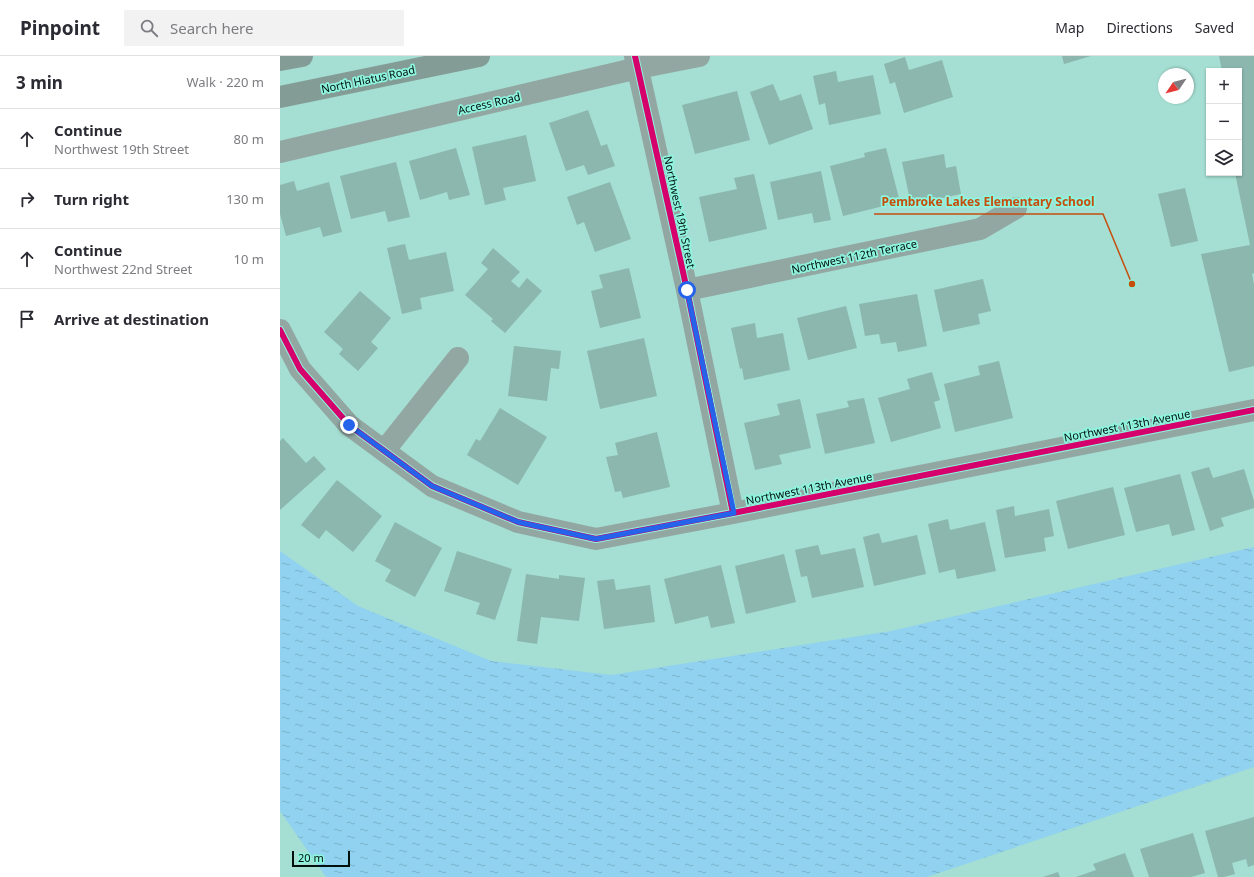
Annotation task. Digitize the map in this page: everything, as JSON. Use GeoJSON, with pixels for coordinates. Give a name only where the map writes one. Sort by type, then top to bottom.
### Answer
{"type":"FeatureCollection","features":[{"type":"Feature","properties":{"kind":"main road"},"geometry":{"type":"LineString","coordinates":[[280,60],[302,56]]}},
{"type":"Feature","properties":{"kind":"main road","name":"North Hiatus Road"},"geometry":{"type":"LineString","coordinates":[[280,97],[479,56]]}},
{"type":"Feature","properties":{"kind":"street","name":"Access Road"},"geometry":{"type":"LineString","coordinates":[[280,152],[637,62],[699,56]]}},
{"type":"Feature","properties":{"kind":"street","name":"Northwest 19th Street"},"geometry":{"type":"LineString","coordinates":[[637,62],[734,513]]}},
{"type":"Feature","properties":{"kind":"street","name":"Northwest 112th Terrace"},"geometry":{"type":"LineString","coordinates":[[687,290],[980,230],[1016,208]]}},
{"type":"Feature","properties":{"kind":"street","name":"Northwest 113th Avenue"},"geometry":{"type":"LineString","coordinates":[[280,330],[300,369],[349,425],[432,486],[518,522],[596,539],[1254,410]]}},
{"type":"Feature","properties":{"kind":"street"},"geometry":{"type":"LineString","coordinates":[[384,451],[458,358]]}},
{"type":"Feature","properties":{"kind":"water"},"geometry":{"type":"Polygon","coordinates":[[[1254,547],[1254,767],[927,877],[326,877],[280,811],[280,551],[358,606],[491,661],[611,675],[891,631],[1254,547]]]}},
{"type":"Feature","properties":{"kind":"building"},"geometry":{"type":"Polygon","coordinates":[[[1062,56],[1091,56],[1064,64],[1062,56]]]}},
{"type":"Feature","properties":{"kind":"building"},"geometry":{"type":"Polygon","coordinates":[[[1219,56],[1254,56],[1254,273],[1252,274],[1254,285],[1254,366],[1229,372],[1201,254],[1250,245],[1236,176],[1242,176],[1242,68],[1221,68],[1219,56]]]}},
{"type":"Feature","properties":{"kind":"building"},"geometry":{"type":"Polygon","coordinates":[[[905,57],[909,70],[942,60],[953,97],[904,113],[895,82],[890,84],[884,64],[905,57]]]}},
{"type":"Feature","properties":{"kind":"building"},"geometry":{"type":"Polygon","coordinates":[[[836,71],[838,82],[873,75],[881,114],[829,125],[825,103],[819,105],[813,76],[836,71]]]}},
{"type":"Feature","properties":{"kind":"building"},"geometry":{"type":"Polygon","coordinates":[[[773,84],[780,101],[801,94],[813,129],[769,145],[750,92],[773,84]]]}},
{"type":"Feature","properties":{"kind":"building"},"geometry":{"type":"Polygon","coordinates":[[[737,91],[750,140],[695,154],[682,105],[737,91]]]}},
{"type":"Feature","properties":{"kind":"building"},"geometry":{"type":"Polygon","coordinates":[[[588,110],[601,146],[607,144],[615,166],[588,175],[584,165],[566,171],[549,123],[588,110]]]}},
{"type":"Feature","properties":{"kind":"building"},"geometry":{"type":"Polygon","coordinates":[[[526,135],[536,181],[503,188],[506,200],[485,205],[472,147],[526,135]]]}},
{"type":"Feature","properties":{"kind":"building"},"geometry":{"type":"Polygon","coordinates":[[[456,148],[470,195],[449,200],[447,192],[420,200],[409,161],[456,148]]]}},
{"type":"Feature","properties":{"kind":"building"},"geometry":{"type":"Polygon","coordinates":[[[886,148],[900,202],[843,216],[830,166],[865,157],[864,153],[886,148]]]}},
{"type":"Feature","properties":{"kind":"building"},"geometry":{"type":"Polygon","coordinates":[[[944,154],[946,168],[956,166],[961,194],[911,205],[902,162],[944,154]]]}},
{"type":"Feature","properties":{"kind":"building"},"geometry":{"type":"Polygon","coordinates":[[[396,162],[410,217],[388,222],[385,211],[351,219],[340,176],[396,162]]]}},
{"type":"Feature","properties":{"kind":"building"},"geometry":{"type":"Polygon","coordinates":[[[821,171],[831,220],[814,223],[812,213],[778,220],[770,182],[821,171]]]}},
{"type":"Feature","properties":{"kind":"building"},"geometry":{"type":"Polygon","coordinates":[[[754,174],[767,229],[709,242],[699,197],[737,189],[734,178],[754,174]]]}},
{"type":"Feature","properties":{"kind":"building"},"geometry":{"type":"Polygon","coordinates":[[[294,181],[297,191],[329,182],[342,232],[323,237],[320,227],[286,236],[280,214],[280,185],[294,181]]]}},
{"type":"Feature","properties":{"kind":"building"},"geometry":{"type":"Polygon","coordinates":[[[610,182],[631,239],[595,252],[584,222],[577,225],[567,197],[610,182]]]}},
{"type":"Feature","properties":{"kind":"building"},"geometry":{"type":"Polygon","coordinates":[[[1185,188],[1198,241],[1171,247],[1158,194],[1185,188]]]}},
{"type":"Feature","properties":{"kind":"building"},"geometry":{"type":"Polygon","coordinates":[[[405,244],[409,260],[446,252],[454,291],[420,298],[422,309],[402,314],[387,248],[405,244]]]}},
{"type":"Feature","properties":{"kind":"building"},"geometry":{"type":"Polygon","coordinates":[[[493,248],[520,272],[511,281],[519,288],[527,278],[542,291],[505,333],[491,321],[493,319],[465,295],[488,269],[481,263],[493,248]]]}},
{"type":"Feature","properties":{"kind":"building"},"geometry":{"type":"Polygon","coordinates":[[[629,268],[641,318],[600,328],[591,291],[603,288],[599,275],[629,268]]]}},
{"type":"Feature","properties":{"kind":"building"},"geometry":{"type":"Polygon","coordinates":[[[983,279],[991,311],[978,314],[980,324],[943,332],[934,290],[983,279]]]}},
{"type":"Feature","properties":{"kind":"building"},"geometry":{"type":"Polygon","coordinates":[[[360,291],[391,318],[371,342],[378,348],[358,371],[339,354],[343,349],[324,332],[360,291]]]}},
{"type":"Feature","properties":{"kind":"building"},"geometry":{"type":"Polygon","coordinates":[[[917,294],[927,346],[898,352],[896,342],[881,344],[879,334],[865,336],[859,304],[917,294]]]}},
{"type":"Feature","properties":{"kind":"building"},"geometry":{"type":"Polygon","coordinates":[[[846,306],[857,348],[808,360],[797,318],[846,306]]]}},
{"type":"Feature","properties":{"kind":"building"},"geometry":{"type":"Polygon","coordinates":[[[755,323],[757,338],[783,333],[790,370],[744,380],[742,368],[740,369],[731,328],[755,323]]]}},
{"type":"Feature","properties":{"kind":"building"},"geometry":{"type":"Polygon","coordinates":[[[644,338],[657,396],[600,409],[587,351],[644,338]]]}},
{"type":"Feature","properties":{"kind":"building"},"geometry":{"type":"Polygon","coordinates":[[[514,346],[561,351],[559,369],[551,368],[547,401],[508,396],[514,346]]]}},
{"type":"Feature","properties":{"kind":"building"},"geometry":{"type":"Polygon","coordinates":[[[999,361],[1013,418],[955,432],[944,384],[980,375],[978,366],[999,361]]]}},
{"type":"Feature","properties":{"kind":"building"},"geometry":{"type":"Polygon","coordinates":[[[932,372],[940,400],[934,402],[941,428],[891,442],[878,398],[910,389],[907,379],[932,372]]]}},
{"type":"Feature","properties":{"kind":"building"},"geometry":{"type":"Polygon","coordinates":[[[864,398],[875,443],[825,454],[816,414],[849,407],[847,401],[864,398]]]}},
{"type":"Feature","properties":{"kind":"building"},"geometry":{"type":"Polygon","coordinates":[[[800,399],[811,448],[779,455],[782,464],[755,470],[744,423],[780,415],[777,404],[800,399]]]}},
{"type":"Feature","properties":{"kind":"building"},"geometry":{"type":"Polygon","coordinates":[[[500,408],[547,437],[518,485],[467,455],[476,439],[480,441],[500,408]]]}},
{"type":"Feature","properties":{"kind":"building"},"geometry":{"type":"Polygon","coordinates":[[[657,432],[670,487],[623,498],[621,491],[615,492],[606,457],[618,455],[615,443],[657,432]]]}},
{"type":"Feature","properties":{"kind":"building"},"geometry":{"type":"Polygon","coordinates":[[[283,438],[306,463],[314,456],[326,469],[280,510],[280,441],[283,438]]]}},
{"type":"Feature","properties":{"kind":"building"},"geometry":{"type":"Polygon","coordinates":[[[1209,467],[1213,478],[1244,469],[1254,501],[1254,508],[1221,518],[1224,526],[1210,531],[1191,472],[1209,467]]]}},
{"type":"Feature","properties":{"kind":"building"},"geometry":{"type":"Polygon","coordinates":[[[1180,474],[1195,530],[1172,536],[1169,524],[1136,532],[1124,488],[1180,474]]]}},
{"type":"Feature","properties":{"kind":"building"},"geometry":{"type":"Polygon","coordinates":[[[337,480],[382,516],[353,552],[326,530],[319,539],[301,525],[337,480]]]}},
{"type":"Feature","properties":{"kind":"building"},"geometry":{"type":"Polygon","coordinates":[[[1113,487],[1125,535],[1068,549],[1056,501],[1113,487]]]}},
{"type":"Feature","properties":{"kind":"building"},"geometry":{"type":"Polygon","coordinates":[[[1014,506],[1015,516],[1049,509],[1054,536],[1044,538],[1046,551],[1005,558],[996,510],[1014,506]]]}},
{"type":"Feature","properties":{"kind":"building"},"geometry":{"type":"Polygon","coordinates":[[[948,519],[950,530],[985,522],[996,571],[957,579],[955,569],[939,573],[928,524],[948,519]]]}},
{"type":"Feature","properties":{"kind":"building"},"geometry":{"type":"Polygon","coordinates":[[[395,522],[442,548],[415,597],[385,581],[391,570],[375,561],[395,522]]]}},
{"type":"Feature","properties":{"kind":"building"},"geometry":{"type":"Polygon","coordinates":[[[879,533],[882,543],[917,535],[926,574],[874,586],[863,537],[879,533]]]}},
{"type":"Feature","properties":{"kind":"building"},"geometry":{"type":"Polygon","coordinates":[[[818,545],[821,555],[855,548],[864,587],[812,598],[807,576],[801,577],[795,550],[818,545]]]}},
{"type":"Feature","properties":{"kind":"building"},"geometry":{"type":"Polygon","coordinates":[[[457,551],[512,569],[495,620],[476,614],[480,603],[444,591],[457,551]]]}},
{"type":"Feature","properties":{"kind":"building"},"geometry":{"type":"Polygon","coordinates":[[[784,554],[796,602],[746,614],[735,566],[784,554]]]}},
{"type":"Feature","properties":{"kind":"building"},"geometry":{"type":"Polygon","coordinates":[[[721,565],[735,623],[711,628],[708,616],[675,624],[664,579],[721,565]]]}},
{"type":"Feature","properties":{"kind":"building"},"geometry":{"type":"Polygon","coordinates":[[[526,574],[559,579],[559,575],[585,578],[579,621],[541,617],[537,644],[517,641],[526,574]]]}},
{"type":"Feature","properties":{"kind":"building"},"geometry":{"type":"Polygon","coordinates":[[[614,579],[616,590],[650,585],[655,622],[604,629],[597,581],[614,579]]]}},
{"type":"Feature","properties":{"kind":"building"},"geometry":{"type":"Polygon","coordinates":[[[1254,817],[1254,865],[1248,867],[1246,859],[1232,863],[1235,874],[1218,877],[1205,831],[1254,817]]]}},
{"type":"Feature","properties":{"kind":"building"},"geometry":{"type":"Polygon","coordinates":[[[1193,833],[1205,873],[1191,877],[1149,877],[1140,849],[1193,833]]]}},
{"type":"Feature","properties":{"kind":"building"},"geometry":{"type":"Polygon","coordinates":[[[1125,853],[1134,877],[1076,877],[1096,870],[1093,864],[1125,853]]]}},
{"type":"Feature","properties":{"kind":"building"},"geometry":{"type":"Polygon","coordinates":[[[1058,872],[1060,877],[1043,877],[1058,872]]]}},
{"type":"Feature","properties":{"kind":"cycle path"},"geometry":{"type":"LineString","coordinates":[[635,56],[687,290],[733,513]]}},
{"type":"Feature","properties":{"kind":"cycle path"},"geometry":{"type":"LineString","coordinates":[[280,330],[300,369],[349,425],[432,486],[518,522],[596,539],[1254,410]]}},
{"type":"Feature","properties":{"kind":"place","name":"Pembroke Lakes Elementary School"},"geometry":{"type":"Point","coordinates":[1132,284]}},
{"type":"Feature","properties":{"kind":"route"},"geometry":{"type":"LineString","coordinates":[[349,425],[432,486],[518,522],[596,539],[734,513],[687,290]]}}]}
